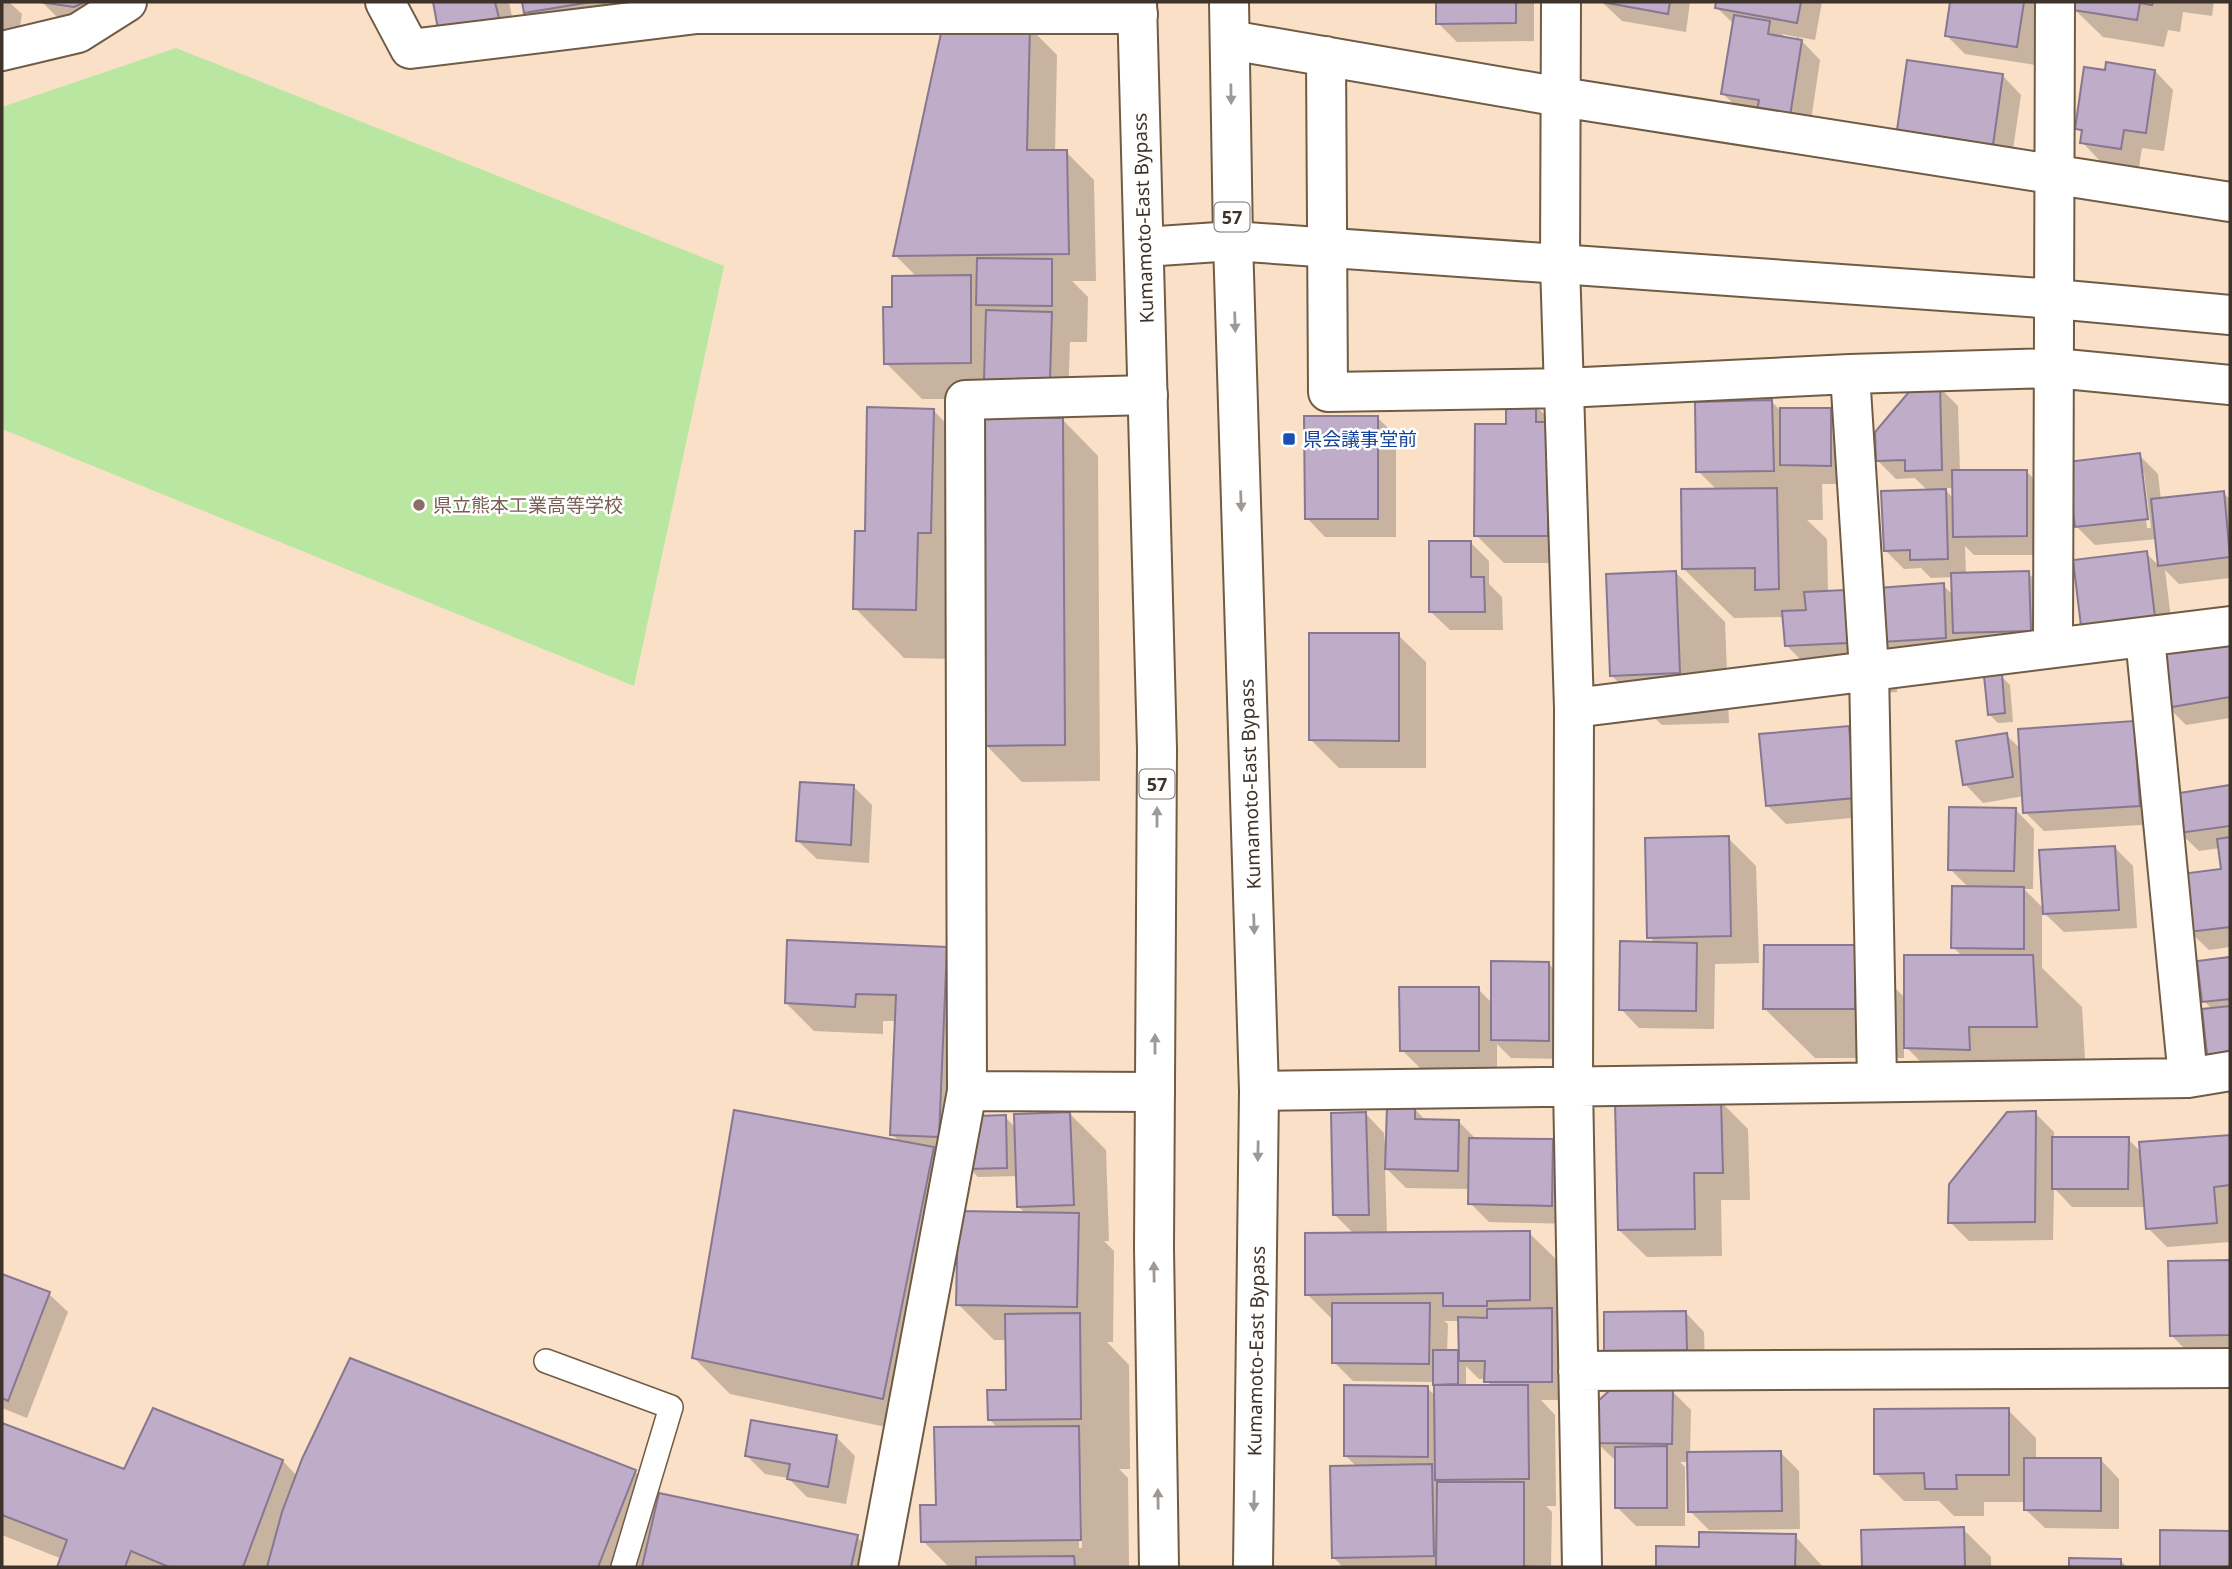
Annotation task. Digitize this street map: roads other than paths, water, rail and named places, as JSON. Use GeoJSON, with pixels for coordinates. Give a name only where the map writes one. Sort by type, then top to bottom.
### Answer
{"type":"FeatureCollection","features":[{"type":"Feature","properties":{"kind":"main road"},"geometry":{"type":"LineString","coordinates":[[2,51],[78,33],[127,2]]}},
{"type":"Feature","properties":{"kind":"main road"},"geometry":{"type":"LineString","coordinates":[[385,2],[410,49],[697,14],[1138,8]]}},
{"type":"Feature","properties":{"kind":"main road","name":"Kumamoto-East Bypass"},"geometry":{"type":"LineString","coordinates":[[1229,2],[1233,241],[1259,1091],[1253,1567]]}},
{"type":"Feature","properties":{"kind":"main road"},"geometry":{"type":"LineString","coordinates":[[1561,2],[1560,264],[1574,708],[1573,1085],[1582,1567]]}},
{"type":"Feature","properties":{"kind":"main road"},"geometry":{"type":"LineString","coordinates":[[2053,646],[2055,2]]}},
{"type":"Feature","properties":{"kind":"main road","name":"Kumamoto-East Bypass"},"geometry":{"type":"LineString","coordinates":[[1138,8],[1157,749],[1155,1092],[1159,1567]]}},
{"type":"Feature","properties":{"kind":"main road"},"geometry":{"type":"LineString","coordinates":[[1230,40],[1561,97],[2230,202]]}},
{"type":"Feature","properties":{"kind":"main road"},"geometry":{"type":"LineString","coordinates":[[1325,56],[1328,392],[1564,388],[1850,374],[2055,368],[2230,385]]}},
{"type":"Feature","properties":{"kind":"main road"},"geometry":{"type":"LineString","coordinates":[[1144,247],[1233,241],[2055,299],[2230,315]]}},
{"type":"Feature","properties":{"kind":"main road"},"geometry":{"type":"LineString","coordinates":[[1850,374],[1869,670],[1877,1081]]}},
{"type":"Feature","properties":{"kind":"main road"},"geometry":{"type":"LineString","coordinates":[[878,1567],[967,1091],[965,400],[1148,395]]}},
{"type":"Feature","properties":{"kind":"main road"},"geometry":{"type":"LineString","coordinates":[[1574,708],[2053,646],[2230,626]]}},
{"type":"Feature","properties":{"kind":"main road"},"geometry":{"type":"LineString","coordinates":[[2145,637],[2188,1078]]}},
{"type":"Feature","properties":{"kind":"main road"},"geometry":{"type":"LineString","coordinates":[[1259,1091],[2188,1078],[2230,1071]]}},
{"type":"Feature","properties":{"kind":"main road"},"geometry":{"type":"LineString","coordinates":[[967,1091],[1155,1092]]}},
{"type":"Feature","properties":{"kind":"main road"},"geometry":{"type":"LineString","coordinates":[[1577,1371],[2230,1368]]}},
{"type":"Feature","properties":{"kind":"lane"},"geometry":{"type":"LineString","coordinates":[[546,1361],[671,1407],[623,1567]]}},
{"type":"Feature","properties":{"kind":"place","name":"県会議事堂前"},"geometry":{"type":"Point","coordinates":[1289,439]}},
{"type":"Feature","properties":{"kind":"place","name":"県立熊本工業高等学校"},"geometry":{"type":"Point","coordinates":[419,505]}}]}
